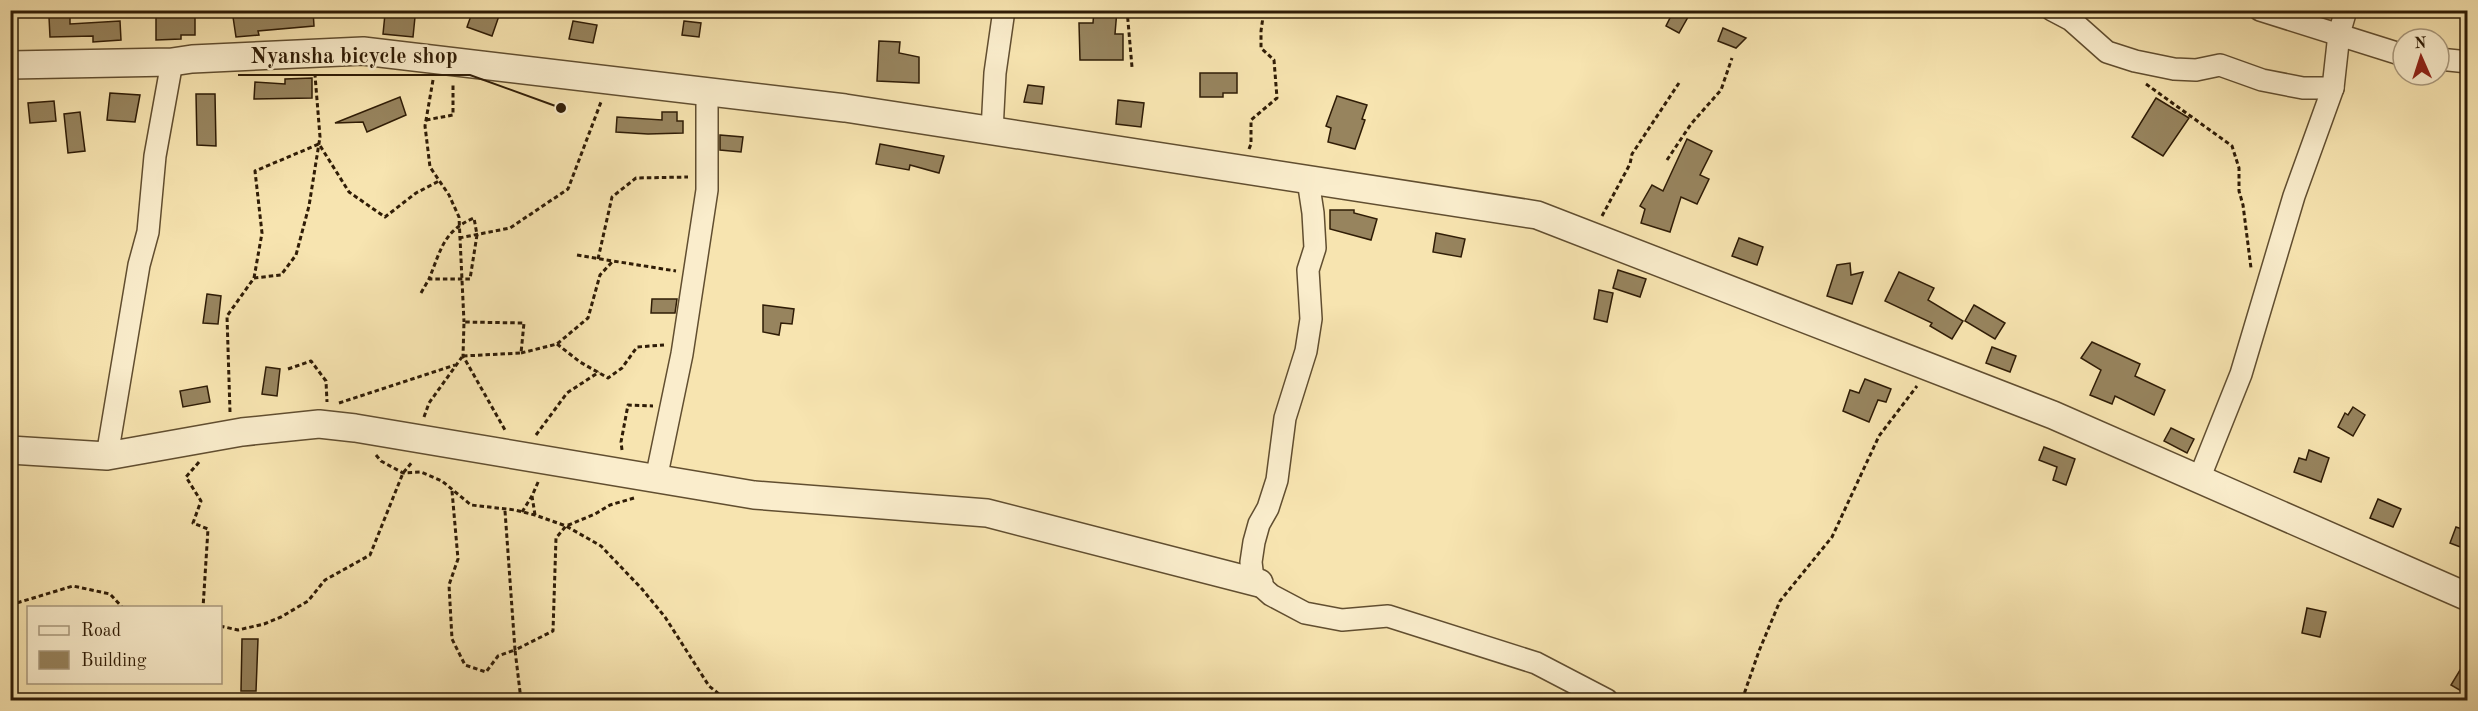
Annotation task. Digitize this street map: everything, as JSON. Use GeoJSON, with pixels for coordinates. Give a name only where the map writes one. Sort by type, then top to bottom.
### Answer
{"type":"FeatureCollection","features":[{"type":"Feature","properties":{"kind":"street"},"geometry":{"type":"LineString","coordinates":[[992,130],[996,63],[1004,10]]}},
{"type":"Feature","properties":{"kind":"street"},"geometry":{"type":"LineString","coordinates":[[2052,10],[2071,20],[2107,52],[2135,61],[2174,69],[2196,70],[2220,65],[2262,80],[2303,88],[2333,88]]}},
{"type":"Feature","properties":{"kind":"street"},"geometry":{"type":"LineString","coordinates":[[2260,10],[2391,51]]}},
{"type":"Feature","properties":{"kind":"street"},"geometry":{"type":"LineString","coordinates":[[2199,479],[2241,374],[2295,196],[2333,88],[2338,34],[2346,10]]}},
{"type":"Feature","properties":{"kind":"street"},"geometry":{"type":"LineString","coordinates":[[10,64],[172,62],[363,51],[833,106],[1538,215],[2053,415],[2468,597]]}},
{"type":"Feature","properties":{"kind":"street"},"geometry":{"type":"LineString","coordinates":[[2451,61],[2468,63]]}},
{"type":"Feature","properties":{"kind":"street"},"geometry":{"type":"LineString","coordinates":[[107,456],[139,265],[148,232],[154,156],[172,62]]}},
{"type":"Feature","properties":{"kind":"street"},"geometry":{"type":"LineString","coordinates":[[656,479],[684,343],[708,177],[707,92]]}},
{"type":"Feature","properties":{"kind":"street"},"geometry":{"type":"LineString","coordinates":[[1308,180],[1313,213],[1314,248],[1308,270],[1311,319],[1306,351],[1285,418],[1277,480],[1254,542],[1251,562],[1253,579],[1271,595],[1305,613],[1342,620],[1388,616],[1536,663],[1607,700]]}},
{"type":"Feature","properties":{"kind":"street"},"geometry":{"type":"LineString","coordinates":[[10,450],[107,456],[222,435],[319,424],[355,428],[754,495],[987,513],[1259,583]]}},
{"type":"Feature","properties":{"kind":"path"},"geometry":{"type":"LineString","coordinates":[[1127,10],[1132,67]]}},
{"type":"Feature","properties":{"kind":"path"},"geometry":{"type":"LineString","coordinates":[[1240,170],[1251,144],[1251,120],[1277,98],[1274,60],[1262,48],[1261,31],[1264,10]]}},
{"type":"Feature","properties":{"kind":"path"},"geometry":{"type":"LineString","coordinates":[[254,278],[281,275],[296,255],[309,206],[320,137],[314,54]]}},
{"type":"Feature","properties":{"kind":"path"},"geometry":{"type":"LineString","coordinates":[[1667,160],[1691,124],[1720,90],[1732,58]]}},
{"type":"Feature","properties":{"kind":"path"},"geometry":{"type":"LineString","coordinates":[[426,120],[453,115],[445,61]]}},
{"type":"Feature","properties":{"kind":"path"},"geometry":{"type":"LineString","coordinates":[[445,61],[426,120],[430,167],[454,206],[459,224],[464,322],[463,356],[529,458],[539,483],[522,512]]}},
{"type":"Feature","properties":{"kind":"path"},"geometry":{"type":"LineString","coordinates":[[459,238],[510,228],[568,189],[609,80]]}},
{"type":"Feature","properties":{"kind":"path"},"geometry":{"type":"LineString","coordinates":[[1592,236],[1630,164],[1632,154],[1678,83]]}},
{"type":"Feature","properties":{"kind":"path"},"geometry":{"type":"LineString","coordinates":[[2178,108],[2211,129],[2232,146],[2239,168],[2239,191],[2251,268]]}},
{"type":"Feature","properties":{"kind":"path"},"geometry":{"type":"LineString","coordinates":[[319,144],[349,192],[385,217],[416,193],[439,181]]}},
{"type":"Feature","properties":{"kind":"path"},"geometry":{"type":"LineString","coordinates":[[222,435],[230,421],[227,316],[254,278],[262,233],[255,171],[319,144]]}},
{"type":"Feature","properties":{"kind":"path"},"geometry":{"type":"LineString","coordinates":[[597,259],[612,197],[636,178],[708,177]]}},
{"type":"Feature","properties":{"kind":"path"},"geometry":{"type":"LineString","coordinates":[[421,293],[447,235],[459,224],[474,218],[477,235],[470,279],[429,279]]}},
{"type":"Feature","properties":{"kind":"path"},"geometry":{"type":"LineString","coordinates":[[577,255],[695,274]]}},
{"type":"Feature","properties":{"kind":"path"},"geometry":{"type":"LineString","coordinates":[[463,356],[521,353],[557,344],[588,318],[600,275],[613,261]]}},
{"type":"Feature","properties":{"kind":"path"},"geometry":{"type":"LineString","coordinates":[[464,322],[524,323],[521,353]]}},
{"type":"Feature","properties":{"kind":"path"},"geometry":{"type":"LineString","coordinates":[[557,344],[580,362],[608,378],[622,368],[638,347],[684,343]]}},
{"type":"Feature","properties":{"kind":"path"},"geometry":{"type":"LineString","coordinates":[[222,626],[238,630],[281,617],[308,601],[325,580],[370,555],[403,473],[414,460],[416,439],[429,404],[463,356]]}},
{"type":"Feature","properties":{"kind":"path"},"geometry":{"type":"LineString","coordinates":[[288,369],[310,361],[326,381],[327,407]]}},
{"type":"Feature","properties":{"kind":"path"},"geometry":{"type":"LineString","coordinates":[[337,404],[457,364]]}},
{"type":"Feature","properties":{"kind":"path"},"geometry":{"type":"LineString","coordinates":[[1742,700],[1780,601],[1832,537],[1880,436],[1916,389],[1921,364]]}},
{"type":"Feature","properties":{"kind":"path"},"geometry":{"type":"LineString","coordinates":[[529,458],[567,393],[599,372]]}},
{"type":"Feature","properties":{"kind":"path"},"geometry":{"type":"LineString","coordinates":[[624,474],[621,442],[627,405],[671,406]]}},
{"type":"Feature","properties":{"kind":"path"},"geometry":{"type":"LineString","coordinates":[[355,428],[381,461],[403,473],[421,472],[442,481],[471,505],[535,515],[566,526],[601,546],[665,617],[709,686],[724,698],[734,700]]}},
{"type":"Feature","properties":{"kind":"path"},"geometry":{"type":"LineString","coordinates":[[201,460],[186,477],[201,501],[193,523],[208,529],[203,606]]}},
{"type":"Feature","properties":{"kind":"path"},"geometry":{"type":"LineString","coordinates":[[452,490],[458,559],[449,585],[452,639],[465,665],[486,672],[498,656],[553,631],[556,538],[566,526],[610,505],[636,497],[656,479]]}},
{"type":"Feature","properties":{"kind":"path"},"geometry":{"type":"LineString","coordinates":[[532,496],[535,515]]}},
{"type":"Feature","properties":{"kind":"path"},"geometry":{"type":"LineString","coordinates":[[505,510],[521,700]]}},
{"type":"Feature","properties":{"kind":"path"},"geometry":{"type":"LineString","coordinates":[[10,605],[73,586],[110,594],[121,606]]}},
{"type":"Feature","properties":{"kind":"path"},"geometry":{"type":"LineString","coordinates":[[714,700],[719,695]]}},
{"type":"Feature","properties":{"kind":"path"},"geometry":{"type":"LineString","coordinates":[[719,695],[719,700]]}},
{"type":"Feature","properties":{"kind":"building"},"geometry":{"type":"Polygon","coordinates":[[[156,10],[195,10],[195,35],[181,35],[181,39],[156,40],[156,10]]]}},
{"type":"Feature","properties":{"kind":"building"},"geometry":{"type":"Polygon","coordinates":[[[280,10],[313,10],[314,26],[258,31],[259,35],[236,37],[233,17],[280,10]]]}},
{"type":"Feature","properties":{"kind":"building"},"geometry":{"type":"Polygon","coordinates":[[[473,10],[501,10],[492,36],[467,27],[473,10]]]}},
{"type":"Feature","properties":{"kind":"building"},"geometry":{"type":"Polygon","coordinates":[[[1094,10],[1117,10],[1115,34],[1123,34],[1123,60],[1080,60],[1079,23],[1093,23],[1094,10]]]}},
{"type":"Feature","properties":{"kind":"building"},"geometry":{"type":"Polygon","coordinates":[[[1674,10],[1692,10],[1679,33],[1666,26],[1674,10]]]}},
{"type":"Feature","properties":{"kind":"building"},"geometry":{"type":"Polygon","coordinates":[[[385,14],[415,17],[413,37],[383,34],[385,14]]]}},
{"type":"Feature","properties":{"kind":"building"},"geometry":{"type":"Polygon","coordinates":[[[49,17],[70,17],[70,24],[120,21],[121,40],[93,42],[93,36],[50,37],[49,17]]]}},
{"type":"Feature","properties":{"kind":"building"},"geometry":{"type":"Polygon","coordinates":[[[573,21],[597,25],[593,43],[569,39],[573,21]]]}},
{"type":"Feature","properties":{"kind":"building"},"geometry":{"type":"Polygon","coordinates":[[[684,21],[701,23],[699,37],[682,35],[684,21]]]}},
{"type":"Feature","properties":{"kind":"building"},"geometry":{"type":"Polygon","coordinates":[[[1723,28],[1746,38],[1736,48],[1718,41],[1723,28]]]}},
{"type":"Feature","properties":{"kind":"building"},"geometry":{"type":"Polygon","coordinates":[[[879,41],[900,42],[899,53],[919,57],[919,83],[877,81],[879,41]]]}},
{"type":"Feature","properties":{"kind":"building"},"geometry":{"type":"Polygon","coordinates":[[[1200,73],[1237,73],[1237,93],[1223,93],[1223,97],[1200,97],[1200,73]]]}},
{"type":"Feature","properties":{"kind":"building"},"geometry":{"type":"Polygon","coordinates":[[[312,78],[312,98],[254,99],[255,82],[285,84],[285,79],[312,78]]]}},
{"type":"Feature","properties":{"kind":"building"},"geometry":{"type":"Polygon","coordinates":[[[1028,85],[1044,87],[1042,104],[1024,102],[1028,85]]]}},
{"type":"Feature","properties":{"kind":"building"},"geometry":{"type":"Polygon","coordinates":[[[110,93],[140,95],[135,122],[107,120],[110,93]]]}},
{"type":"Feature","properties":{"kind":"building"},"geometry":{"type":"Polygon","coordinates":[[[196,94],[215,94],[216,146],[197,145],[196,94]]]}},
{"type":"Feature","properties":{"kind":"building"},"geometry":{"type":"Polygon","coordinates":[[[1337,96],[1367,105],[1362,119],[1365,120],[1355,149],[1328,142],[1331,128],[1326,126],[1337,96]]]}},
{"type":"Feature","properties":{"kind":"building"},"geometry":{"type":"Polygon","coordinates":[[[400,97],[406,115],[367,132],[363,122],[335,123],[400,97]]]}},
{"type":"Feature","properties":{"kind":"building"},"geometry":{"type":"Polygon","coordinates":[[[2156,98],[2189,118],[2163,156],[2132,137],[2156,98]]]}},
{"type":"Feature","properties":{"kind":"building"},"geometry":{"type":"Polygon","coordinates":[[[1118,100],[1144,103],[1141,127],[1116,124],[1118,100]]]}},
{"type":"Feature","properties":{"kind":"building"},"geometry":{"type":"Polygon","coordinates":[[[54,101],[56,121],[30,123],[28,103],[54,101]]]}},
{"type":"Feature","properties":{"kind":"building"},"geometry":{"type":"Polygon","coordinates":[[[80,112],[85,151],[68,153],[64,114],[80,112]]]}},
{"type":"Feature","properties":{"kind":"building"},"geometry":{"type":"Polygon","coordinates":[[[662,112],[677,112],[677,121],[683,121],[683,133],[616,132],[617,117],[662,120],[662,112]]]}},
{"type":"Feature","properties":{"kind":"building"},"geometry":{"type":"Polygon","coordinates":[[[720,135],[743,137],[741,152],[720,150],[720,135]]]}},
{"type":"Feature","properties":{"kind":"building"},"geometry":{"type":"Polygon","coordinates":[[[1687,139],[1712,151],[1700,175],[1709,179],[1697,204],[1681,197],[1670,232],[1641,223],[1645,209],[1640,206],[1652,185],[1663,191],[1687,139]]]}},
{"type":"Feature","properties":{"kind":"building"},"geometry":{"type":"Polygon","coordinates":[[[880,144],[944,156],[939,173],[910,165],[909,170],[876,164],[880,144]]]}},
{"type":"Feature","properties":{"kind":"building"},"geometry":{"type":"Polygon","coordinates":[[[1330,210],[1354,210],[1354,213],[1377,219],[1371,240],[1330,229],[1330,210]]]}},
{"type":"Feature","properties":{"kind":"building"},"geometry":{"type":"Polygon","coordinates":[[[1436,233],[1465,239],[1461,257],[1433,252],[1436,233]]]}},
{"type":"Feature","properties":{"kind":"building"},"geometry":{"type":"Polygon","coordinates":[[[1739,238],[1763,247],[1757,265],[1732,256],[1739,238]]]}},
{"type":"Feature","properties":{"kind":"building"},"geometry":{"type":"Polygon","coordinates":[[[1850,263],[1851,275],[1863,272],[1852,304],[1827,296],[1837,265],[1850,263]]]}},
{"type":"Feature","properties":{"kind":"building"},"geometry":{"type":"Polygon","coordinates":[[[1618,270],[1646,279],[1640,297],[1613,288],[1618,270]]]}},
{"type":"Feature","properties":{"kind":"building"},"geometry":{"type":"Polygon","coordinates":[[[1899,272],[1934,288],[1928,300],[1963,321],[1952,339],[1930,326],[1932,323],[1885,301],[1899,272]]]}},
{"type":"Feature","properties":{"kind":"building"},"geometry":{"type":"Polygon","coordinates":[[[1599,290],[1613,293],[1607,322],[1594,319],[1599,290]]]}},
{"type":"Feature","properties":{"kind":"building"},"geometry":{"type":"Polygon","coordinates":[[[207,294],[221,296],[218,324],[203,323],[207,294]]]}},
{"type":"Feature","properties":{"kind":"building"},"geometry":{"type":"Polygon","coordinates":[[[652,299],[677,299],[675,313],[651,313],[652,299]]]}},
{"type":"Feature","properties":{"kind":"building"},"geometry":{"type":"Polygon","coordinates":[[[763,305],[794,309],[792,324],[781,323],[779,335],[763,332],[763,305]]]}},
{"type":"Feature","properties":{"kind":"building"},"geometry":{"type":"Polygon","coordinates":[[[1974,305],[2005,323],[1995,339],[1965,321],[1974,305]]]}},
{"type":"Feature","properties":{"kind":"building"},"geometry":{"type":"Polygon","coordinates":[[[2092,342],[2140,364],[2135,376],[2165,390],[2154,415],[2115,396],[2112,404],[2090,395],[2101,370],[2081,358],[2092,342]]]}},
{"type":"Feature","properties":{"kind":"building"},"geometry":{"type":"Polygon","coordinates":[[[1992,347],[2016,356],[2010,372],[1986,363],[1992,347]]]}},
{"type":"Feature","properties":{"kind":"building"},"geometry":{"type":"Polygon","coordinates":[[[266,367],[280,369],[277,396],[262,394],[266,367]]]}},
{"type":"Feature","properties":{"kind":"building"},"geometry":{"type":"Polygon","coordinates":[[[1865,379],[1891,389],[1886,402],[1878,400],[1869,422],[1843,411],[1850,390],[1859,393],[1865,379]]]}},
{"type":"Feature","properties":{"kind":"building"},"geometry":{"type":"Polygon","coordinates":[[[207,386],[210,402],[183,407],[180,391],[207,386]]]}},
{"type":"Feature","properties":{"kind":"building"},"geometry":{"type":"Polygon","coordinates":[[[2353,407],[2365,415],[2353,436],[2338,427],[2345,413],[2348,415],[2353,407]]]}},
{"type":"Feature","properties":{"kind":"building"},"geometry":{"type":"Polygon","coordinates":[[[2171,428],[2194,439],[2187,453],[2164,441],[2171,428]]]}},
{"type":"Feature","properties":{"kind":"building"},"geometry":{"type":"Polygon","coordinates":[[[2044,447],[2075,459],[2066,485],[2053,480],[2057,467],[2039,460],[2044,447]]]}},
{"type":"Feature","properties":{"kind":"building"},"geometry":{"type":"Polygon","coordinates":[[[2309,450],[2329,458],[2321,482],[2294,472],[2299,458],[2306,460],[2309,450]]]}},
{"type":"Feature","properties":{"kind":"building"},"geometry":{"type":"Polygon","coordinates":[[[2378,499],[2401,509],[2393,527],[2370,518],[2378,499]]]}},
{"type":"Feature","properties":{"kind":"building"},"geometry":{"type":"Polygon","coordinates":[[[2456,527],[2468,531],[2468,550],[2450,543],[2456,527]]]}},
{"type":"Feature","properties":{"kind":"building"},"geometry":{"type":"Polygon","coordinates":[[[2307,608],[2326,612],[2320,637],[2302,633],[2307,608]]]}},
{"type":"Feature","properties":{"kind":"building"},"geometry":{"type":"Polygon","coordinates":[[[242,639],[258,639],[256,691],[241,691],[242,639]]]}},
{"type":"Feature","properties":{"kind":"building"},"geometry":{"type":"Polygon","coordinates":[[[2468,657],[2468,695],[2451,685],[2468,657]]]}},
{"type":"Feature","properties":{"kind":"place","name":"Nyansha bicycle shop"},"geometry":{"type":"Point","coordinates":[561,108]}}]}
